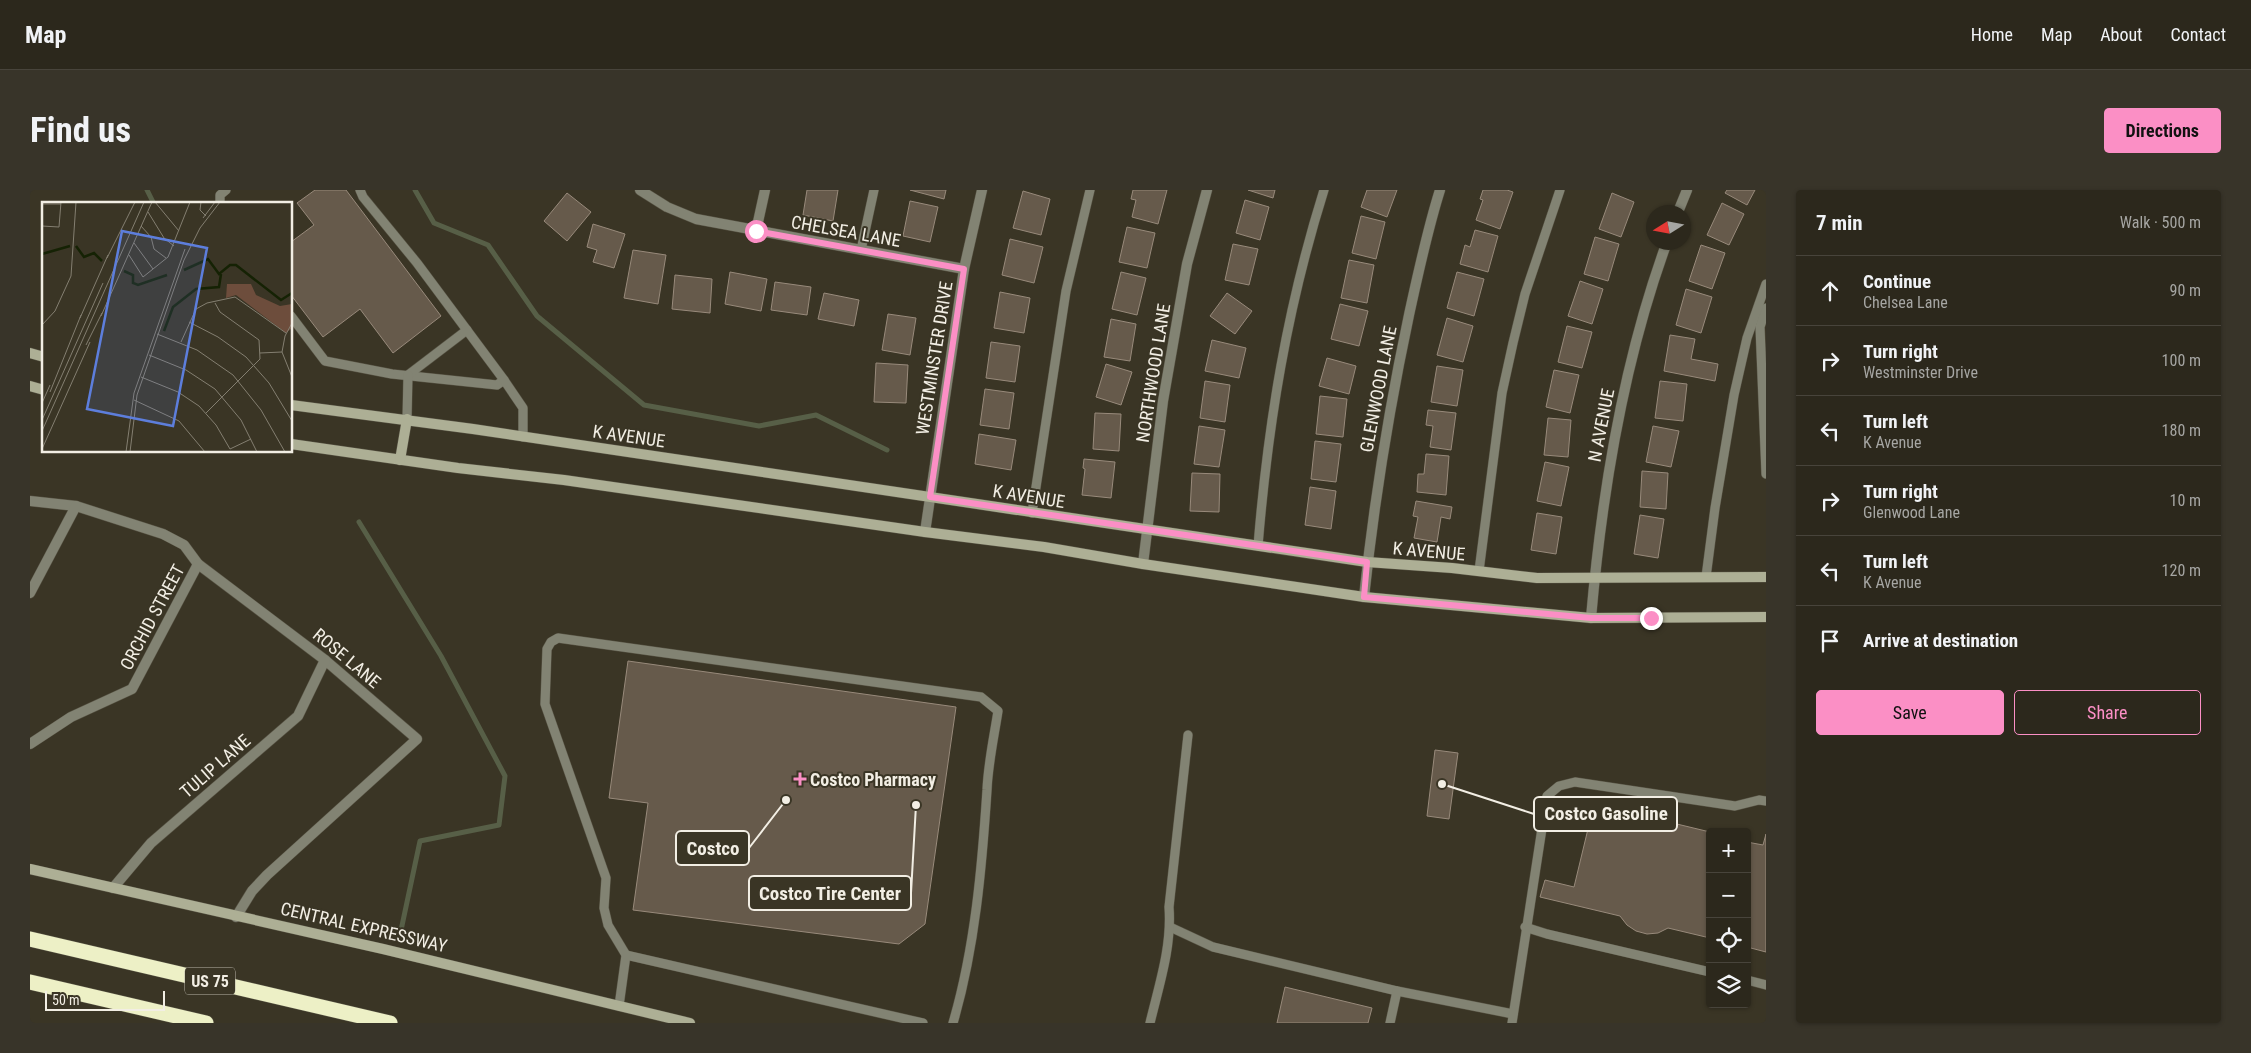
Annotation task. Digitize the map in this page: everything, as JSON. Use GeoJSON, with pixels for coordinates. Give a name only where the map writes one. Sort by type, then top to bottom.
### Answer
{"type":"FeatureCollection","features":[{"type":"Feature","properties":{"kind":"highway","name":"US 75"},"geometry":{"type":"LineString","coordinates":[[30,939],[390,1023]]}},
{"type":"Feature","properties":{"kind":"highway","name":"US 75"},"geometry":{"type":"LineString","coordinates":[[30,982],[206,1023]]}},
{"type":"Feature","properties":{"kind":"main road","name":"K AVENUE"},"geometry":{"type":"LineString","coordinates":[[292,405],[407,419],[1148,531],[1367,562],[1537,578],[1766,577]]}},
{"type":"Feature","properties":{"kind":"main road"},"geometry":{"type":"LineString","coordinates":[[400,460],[407,419]]}},
{"type":"Feature","properties":{"kind":"main road"},"geometry":{"type":"LineString","coordinates":[[292,444],[1044,547],[1143,564],[1364,597],[1591,618],[1766,618]]}},
{"type":"Feature","properties":{"kind":"main road","name":"CENTRAL EXPRESSWAY"},"geometry":{"type":"LineString","coordinates":[[30,869],[690,1023]]}},
{"type":"Feature","properties":{"kind":"street"},"geometry":{"type":"LineString","coordinates":[[756,231],[765,190]]}},
{"type":"Feature","properties":{"kind":"street","name":"WESTMINSTER DRIVE"},"geometry":{"type":"LineString","coordinates":[[925,532],[964,269],[982,190]]}},
{"type":"Feature","properties":{"kind":"street","name":"NORTHWOOD LANE"},"geometry":{"type":"LineString","coordinates":[[1143,564],[1163,401],[1187,264],[1207,190]]}},
{"type":"Feature","properties":{"kind":"street","name":"GLENWOOD LANE"},"geometry":{"type":"LineString","coordinates":[[1364,597],[1380,464],[1396,374],[1440,190]]}},
{"type":"Feature","properties":{"kind":"street"},"geometry":{"type":"LineString","coordinates":[[1681,205],[1687,190]]}},
{"type":"Feature","properties":{"kind":"street","name":"CHELSEA LANE"},"geometry":{"type":"LineString","coordinates":[[644,191],[666,207],[696,219],[964,269]]}},
{"type":"Feature","properties":{"kind":"street","name":"N AVENUE"},"geometry":{"type":"LineString","coordinates":[[1591,618],[1594,577],[1610,462],[1631,357],[1653,278],[1664,250]]}},
{"type":"Feature","properties":{"kind":"street","name":"ROSE LANE"},"geometry":{"type":"LineString","coordinates":[[30,501],[76,506],[163,534],[184,545],[198,564],[325,660],[417,739],[267,875],[252,891],[236,917]]}},
{"type":"Feature","properties":{"kind":"street"},"geometry":{"type":"LineString","coordinates":[[30,593],[76,506]]}},
{"type":"Feature","properties":{"kind":"street","name":"ORCHID STREET"},"geometry":{"type":"LineString","coordinates":[[30,744],[71,717],[132,689],[198,564]]}},
{"type":"Feature","properties":{"kind":"street","name":"TULIP LANE"},"geometry":{"type":"LineString","coordinates":[[113,888],[151,843],[298,716],[325,660]]}},
{"type":"Feature","properties":{"kind":"lane"},"geometry":{"type":"LineString","coordinates":[[220,202],[220,195],[226,190]]}},
{"type":"Feature","properties":{"kind":"lane"},"geometry":{"type":"LineString","coordinates":[[360,190],[363,198],[417,263],[523,408],[523,437]]}},
{"type":"Feature","properties":{"kind":"lane"},"geometry":{"type":"LineString","coordinates":[[861,250],[874,190]]}},
{"type":"Feature","properties":{"kind":"lane"},"geometry":{"type":"LineString","coordinates":[[1032,513],[1066,290],[1090,190]]}},
{"type":"Feature","properties":{"kind":"lane"},"geometry":{"type":"LineString","coordinates":[[1258,546],[1280,362],[1296,287],[1324,190]]}},
{"type":"Feature","properties":{"kind":"lane"},"geometry":{"type":"LineString","coordinates":[[1478,571],[1502,393],[1525,294],[1560,190]]}},
{"type":"Feature","properties":{"kind":"lane"},"geometry":{"type":"LineString","coordinates":[[1706,577],[1715,508],[1734,395],[1747,338],[1766,284]]}},
{"type":"Feature","properties":{"kind":"lane"},"geometry":{"type":"LineString","coordinates":[[1766,308],[1760,327],[1766,474]]}},
{"type":"Feature","properties":{"kind":"lane"},"geometry":{"type":"LineString","coordinates":[[292,317],[325,361],[408,375],[497,385],[504,380]]}},
{"type":"Feature","properties":{"kind":"lane"},"geometry":{"type":"LineString","coordinates":[[408,375],[467,330]]}},
{"type":"Feature","properties":{"kind":"lane"},"geometry":{"type":"LineString","coordinates":[[407,419],[408,375]]}},
{"type":"Feature","properties":{"kind":"lane"},"geometry":{"type":"LineString","coordinates":[[619,1006],[626,955],[608,924],[604,908],[606,878],[545,704],[547,649],[551,642],[558,638],[980,697],[998,711],[987,789],[986,826],[964,988],[953,1023]]}},
{"type":"Feature","properties":{"kind":"lane"},"geometry":{"type":"LineString","coordinates":[[1150,1023],[1167,952],[1170,927],[1169,907],[1188,735]]}},
{"type":"Feature","properties":{"kind":"lane"},"geometry":{"type":"LineString","coordinates":[[1170,927],[1213,947],[1512,1019],[1547,796],[1559,786],[1574,782],[1735,806],[1759,800],[1766,801]]}},
{"type":"Feature","properties":{"kind":"lane"},"geometry":{"type":"LineString","coordinates":[[1525,927],[1547,934],[1706,971]]}},
{"type":"Feature","properties":{"kind":"lane"},"geometry":{"type":"LineString","coordinates":[[626,955],[923,1023]]}},
{"type":"Feature","properties":{"kind":"lane"},"geometry":{"type":"LineString","coordinates":[[1751,981],[1766,985]]}},
{"type":"Feature","properties":{"kind":"lane"},"geometry":{"type":"LineString","coordinates":[[1390,1023],[1397,991]]}},
{"type":"Feature","properties":{"kind":"building"},"geometry":{"type":"Polygon","coordinates":[[[315,190],[346,190],[441,316],[393,353],[360,309],[323,337],[292,296],[292,241],[314,225],[297,203],[315,190]]]}},
{"type":"Feature","properties":{"kind":"building"},"geometry":{"type":"Polygon","coordinates":[[[807,190],[838,190],[833,221],[803,215],[807,190]]]}},
{"type":"Feature","properties":{"kind":"building"},"geometry":{"type":"Polygon","coordinates":[[[910,190],[946,190],[944,199],[910,190]]]}},
{"type":"Feature","properties":{"kind":"building"},"geometry":{"type":"Polygon","coordinates":[[[1133,190],[1167,190],[1158,224],[1132,217],[1136,200],[1131,199],[1133,190]]]}},
{"type":"Feature","properties":{"kind":"building"},"geometry":{"type":"Polygon","coordinates":[[[1248,190],[1275,190],[1273,198],[1248,190]]]}},
{"type":"Feature","properties":{"kind":"building"},"geometry":{"type":"Polygon","coordinates":[[[1367,190],[1397,190],[1387,217],[1361,207],[1367,190]]]}},
{"type":"Feature","properties":{"kind":"building"},"geometry":{"type":"Polygon","coordinates":[[[1483,190],[1507,190],[1513,192],[1500,229],[1476,220],[1483,200],[1480,199],[1483,190]]]}},
{"type":"Feature","properties":{"kind":"building"},"geometry":{"type":"Polygon","coordinates":[[[1727,190],[1755,190],[1747,205],[1725,193],[1727,190]]]}},
{"type":"Feature","properties":{"kind":"building"},"geometry":{"type":"Polygon","coordinates":[[[1023,191],[1050,199],[1041,235],[1013,228],[1023,191]]]}},
{"type":"Feature","properties":{"kind":"building"},"geometry":{"type":"Polygon","coordinates":[[[567,193],[591,212],[567,241],[544,221],[567,193]]]}},
{"type":"Feature","properties":{"kind":"building"},"geometry":{"type":"Polygon","coordinates":[[[1612,193],[1634,202],[1621,237],[1599,229],[1612,193]]]}},
{"type":"Feature","properties":{"kind":"building"},"geometry":{"type":"Polygon","coordinates":[[[1245,200],[1269,207],[1260,240],[1236,233],[1245,200]]]}},
{"type":"Feature","properties":{"kind":"building"},"geometry":{"type":"Polygon","coordinates":[[[910,201],[938,207],[930,242],[903,236],[910,201]]]}},
{"type":"Feature","properties":{"kind":"building"},"geometry":{"type":"Polygon","coordinates":[[[1722,203],[1744,214],[1729,245],[1707,235],[1722,203]]]}},
{"type":"Feature","properties":{"kind":"building"},"geometry":{"type":"Polygon","coordinates":[[[1361,216],[1385,222],[1376,259],[1352,253],[1361,216]]]}},
{"type":"Feature","properties":{"kind":"building"},"geometry":{"type":"Polygon","coordinates":[[[593,224],[625,234],[614,268],[593,262],[597,250],[587,247],[593,224]]]}},
{"type":"Feature","properties":{"kind":"building"},"geometry":{"type":"Polygon","coordinates":[[[1127,227],[1155,233],[1147,268],[1119,262],[1127,227]]]}},
{"type":"Feature","properties":{"kind":"building"},"geometry":{"type":"Polygon","coordinates":[[[1475,230],[1498,236],[1488,272],[1460,264],[1465,245],[1470,247],[1475,230]]]}},
{"type":"Feature","properties":{"kind":"building"},"geometry":{"type":"Polygon","coordinates":[[[1595,237],[1619,244],[1608,281],[1584,274],[1595,237]]]}},
{"type":"Feature","properties":{"kind":"building"},"geometry":{"type":"Polygon","coordinates":[[[1010,239],[1043,247],[1034,283],[1002,275],[1010,239]]]}},
{"type":"Feature","properties":{"kind":"building"},"geometry":{"type":"Polygon","coordinates":[[[1233,244],[1258,249],[1249,285],[1225,280],[1233,244]]]}},
{"type":"Feature","properties":{"kind":"building"},"geometry":{"type":"Polygon","coordinates":[[[1701,245],[1725,253],[1712,289],[1689,281],[1701,245]]]}},
{"type":"Feature","properties":{"kind":"building"},"geometry":{"type":"Polygon","coordinates":[[[633,250],[666,255],[658,304],[624,298],[633,250]]]}},
{"type":"Feature","properties":{"kind":"building"},"geometry":{"type":"Polygon","coordinates":[[[1349,260],[1374,265],[1367,303],[1341,298],[1349,260]]]}},
{"type":"Feature","properties":{"kind":"building"},"geometry":{"type":"Polygon","coordinates":[[[730,272],[767,279],[761,311],[725,304],[730,272]]]}},
{"type":"Feature","properties":{"kind":"building"},"geometry":{"type":"Polygon","coordinates":[[[1121,272],[1146,278],[1137,315],[1112,309],[1121,272]]]}},
{"type":"Feature","properties":{"kind":"building"},"geometry":{"type":"Polygon","coordinates":[[[1457,272],[1484,279],[1474,316],[1447,308],[1457,272]]]}},
{"type":"Feature","properties":{"kind":"building"},"geometry":{"type":"Polygon","coordinates":[[[675,275],[712,279],[710,313],[672,309],[675,275]]]}},
{"type":"Feature","properties":{"kind":"building"},"geometry":{"type":"Polygon","coordinates":[[[1580,281],[1603,289],[1592,324],[1568,316],[1580,281]]]}},
{"type":"Feature","properties":{"kind":"building"},"geometry":{"type":"Polygon","coordinates":[[[775,282],[811,287],[807,315],[771,310],[775,282]]]}},
{"type":"Feature","properties":{"kind":"building"},"geometry":{"type":"Polygon","coordinates":[[[1686,289],[1712,297],[1701,333],[1676,325],[1686,289]]]}},
{"type":"Feature","properties":{"kind":"building"},"geometry":{"type":"Polygon","coordinates":[[[1000,292],[1030,298],[1024,333],[994,328],[1000,292]]]}},
{"type":"Feature","properties":{"kind":"building"},"geometry":{"type":"Polygon","coordinates":[[[824,293],[859,300],[854,326],[818,319],[824,293]]]}},
{"type":"Feature","properties":{"kind":"building"},"geometry":{"type":"Polygon","coordinates":[[[1227,293],[1252,311],[1235,334],[1210,316],[1227,293]]]}},
{"type":"Feature","properties":{"kind":"building"},"geometry":{"type":"Polygon","coordinates":[[[1340,304],[1368,311],[1359,346],[1331,339],[1340,304]]]}},
{"type":"Feature","properties":{"kind":"building"},"geometry":{"type":"Polygon","coordinates":[[[888,314],[916,318],[910,355],[882,350],[888,314]]]}},
{"type":"Feature","properties":{"kind":"building"},"geometry":{"type":"Polygon","coordinates":[[[1447,318],[1473,326],[1463,362],[1437,355],[1447,318]]]}},
{"type":"Feature","properties":{"kind":"building"},"geometry":{"type":"Polygon","coordinates":[[[1111,319],[1136,324],[1130,361],[1104,357],[1111,319]]]}},
{"type":"Feature","properties":{"kind":"building"},"geometry":{"type":"Polygon","coordinates":[[[1567,326],[1592,332],[1582,368],[1558,362],[1567,326]]]}},
{"type":"Feature","properties":{"kind":"building"},"geometry":{"type":"Polygon","coordinates":[[[1670,335],[1695,339],[1691,359],[1718,364],[1715,381],[1664,371],[1670,335]]]}},
{"type":"Feature","properties":{"kind":"building"},"geometry":{"type":"Polygon","coordinates":[[[1212,340],[1246,348],[1239,378],[1205,371],[1212,340]]]}},
{"type":"Feature","properties":{"kind":"building"},"geometry":{"type":"Polygon","coordinates":[[[991,342],[1020,346],[1015,382],[986,378],[991,342]]]}},
{"type":"Feature","properties":{"kind":"building"},"geometry":{"type":"Polygon","coordinates":[[[1327,358],[1356,366],[1349,394],[1319,386],[1327,358]]]}},
{"type":"Feature","properties":{"kind":"building"},"geometry":{"type":"Polygon","coordinates":[[[876,363],[908,365],[906,403],[874,402],[876,363]]]}},
{"type":"Feature","properties":{"kind":"building"},"geometry":{"type":"Polygon","coordinates":[[[1106,364],[1132,372],[1121,405],[1096,397],[1106,364]]]}},
{"type":"Feature","properties":{"kind":"building"},"geometry":{"type":"Polygon","coordinates":[[[1437,366],[1463,370],[1457,406],[1431,402],[1437,366]]]}},
{"type":"Feature","properties":{"kind":"building"},"geometry":{"type":"Polygon","coordinates":[[[1554,370],[1579,375],[1570,413],[1546,407],[1554,370]]]}},
{"type":"Feature","properties":{"kind":"building"},"geometry":{"type":"Polygon","coordinates":[[[1205,381],[1230,385],[1225,422],[1200,418],[1205,381]]]}},
{"type":"Feature","properties":{"kind":"building"},"geometry":{"type":"Polygon","coordinates":[[[1660,381],[1687,384],[1683,421],[1655,418],[1660,381]]]}},
{"type":"Feature","properties":{"kind":"building"},"geometry":{"type":"Polygon","coordinates":[[[985,389],[1014,393],[1009,429],[980,425],[985,389]]]}},
{"type":"Feature","properties":{"kind":"building"},"geometry":{"type":"Polygon","coordinates":[[[1320,396],[1347,399],[1343,437],[1316,434],[1320,396]]]}},
{"type":"Feature","properties":{"kind":"building"},"geometry":{"type":"Polygon","coordinates":[[[1428,410],[1456,413],[1451,450],[1430,447],[1433,426],[1426,425],[1428,410]]]}},
{"type":"Feature","properties":{"kind":"building"},"geometry":{"type":"Polygon","coordinates":[[[1095,413],[1121,414],[1119,451],[1093,449],[1095,413]]]}},
{"type":"Feature","properties":{"kind":"building"},"geometry":{"type":"Polygon","coordinates":[[[1548,418],[1571,420],[1568,457],[1544,455],[1548,418]]]}},
{"type":"Feature","properties":{"kind":"building"},"geometry":{"type":"Polygon","coordinates":[[[1199,426],[1225,430],[1219,467],[1194,464],[1199,426]]]}},
{"type":"Feature","properties":{"kind":"building"},"geometry":{"type":"Polygon","coordinates":[[[1653,426],[1679,431],[1671,467],[1646,462],[1653,426]]]}},
{"type":"Feature","properties":{"kind":"building"},"geometry":{"type":"Polygon","coordinates":[[[979,434],[1016,440],[1011,470],[975,464],[979,434]]]}},
{"type":"Feature","properties":{"kind":"building"},"geometry":{"type":"Polygon","coordinates":[[[1315,441],[1341,444],[1336,482],[1311,479],[1315,441]]]}},
{"type":"Feature","properties":{"kind":"building"},"geometry":{"type":"Polygon","coordinates":[[[1426,454],[1449,456],[1446,495],[1417,492],[1418,474],[1424,474],[1426,454]]]}},
{"type":"Feature","properties":{"kind":"building"},"geometry":{"type":"Polygon","coordinates":[[[1084,459],[1115,462],[1111,498],[1082,495],[1085,469],[1083,468],[1084,459]]]}},
{"type":"Feature","properties":{"kind":"building"},"geometry":{"type":"Polygon","coordinates":[[[1545,462],[1569,467],[1561,506],[1537,501],[1545,462]]]}},
{"type":"Feature","properties":{"kind":"building"},"geometry":{"type":"Polygon","coordinates":[[[1642,471],[1668,473],[1666,509],[1640,507],[1642,471]]]}},
{"type":"Feature","properties":{"kind":"building"},"geometry":{"type":"Polygon","coordinates":[[[1192,473],[1220,474],[1219,512],[1190,511],[1192,473]]]}},
{"type":"Feature","properties":{"kind":"building"},"geometry":{"type":"Polygon","coordinates":[[[1310,487],[1336,491],[1331,529],[1305,525],[1310,487]]]}},
{"type":"Feature","properties":{"kind":"building"},"geometry":{"type":"Polygon","coordinates":[[[1416,501],[1452,507],[1450,519],[1441,517],[1437,542],[1414,538],[1418,517],[1413,516],[1416,501]]]}},
{"type":"Feature","properties":{"kind":"building"},"geometry":{"type":"Polygon","coordinates":[[[1537,513],[1562,517],[1556,554],[1531,550],[1537,513]]]}},
{"type":"Feature","properties":{"kind":"building"},"geometry":{"type":"Polygon","coordinates":[[[1640,515],[1664,519],[1658,558],[1634,554],[1640,515]]]}},
{"type":"Feature","properties":{"kind":"building"},"geometry":{"type":"Polygon","coordinates":[[[628,661],[956,707],[925,924],[899,944],[633,910],[648,803],[609,798],[628,661]]]}},
{"type":"Feature","properties":{"kind":"building"},"geometry":{"type":"Polygon","coordinates":[[[1435,750],[1458,753],[1449,819],[1427,816],[1435,750]]]}},
{"type":"Feature","properties":{"kind":"building"},"geometry":{"type":"Polygon","coordinates":[[[1594,804],[1706,831],[1706,937],[1668,928],[1658,933],[1647,934],[1636,931],[1627,925],[1620,916],[1540,897],[1545,880],[1574,887],[1594,804]]]}},
{"type":"Feature","properties":{"kind":"building"},"geometry":{"type":"Polygon","coordinates":[[[1766,834],[1766,952],[1751,948],[1751,843],[1763,845],[1766,834]]]}},
{"type":"Feature","properties":{"kind":"building"},"geometry":{"type":"Polygon","coordinates":[[[1285,987],[1372,1008],[1368,1023],[1277,1023],[1285,987]]]}},
{"type":"Feature","properties":{"kind":"waterway"},"geometry":{"type":"LineString","coordinates":[[147,190],[153,202]]}},
{"type":"Feature","properties":{"kind":"waterway"},"geometry":{"type":"LineString","coordinates":[[415,190],[434,223],[488,245],[537,316],[644,405],[759,426],[816,415],[887,450]]}},
{"type":"Feature","properties":{"kind":"waterway"},"geometry":{"type":"LineString","coordinates":[[359,522],[441,656],[505,776],[499,825],[420,841],[400,935]]}},
{"type":"Feature","properties":{"kind":"place","name":"Costco Pharmacy"},"geometry":{"type":"Point","coordinates":[800,779]}},
{"type":"Feature","properties":{"kind":"place","name":"Costco Gasoline"},"geometry":{"type":"Point","coordinates":[1442,784]}},
{"type":"Feature","properties":{"kind":"place","name":"Costco"},"geometry":{"type":"Point","coordinates":[786,800]}},
{"type":"Feature","properties":{"kind":"place","name":"Costco Tire Center"},"geometry":{"type":"Point","coordinates":[916,805]}},
{"type":"Feature","properties":{"kind":"route"},"geometry":{"type":"LineString","coordinates":[[756,231],[964,269],[930,497],[1148,531],[1367,562],[1364,597],[1591,618],[1651,618]]}}]}
